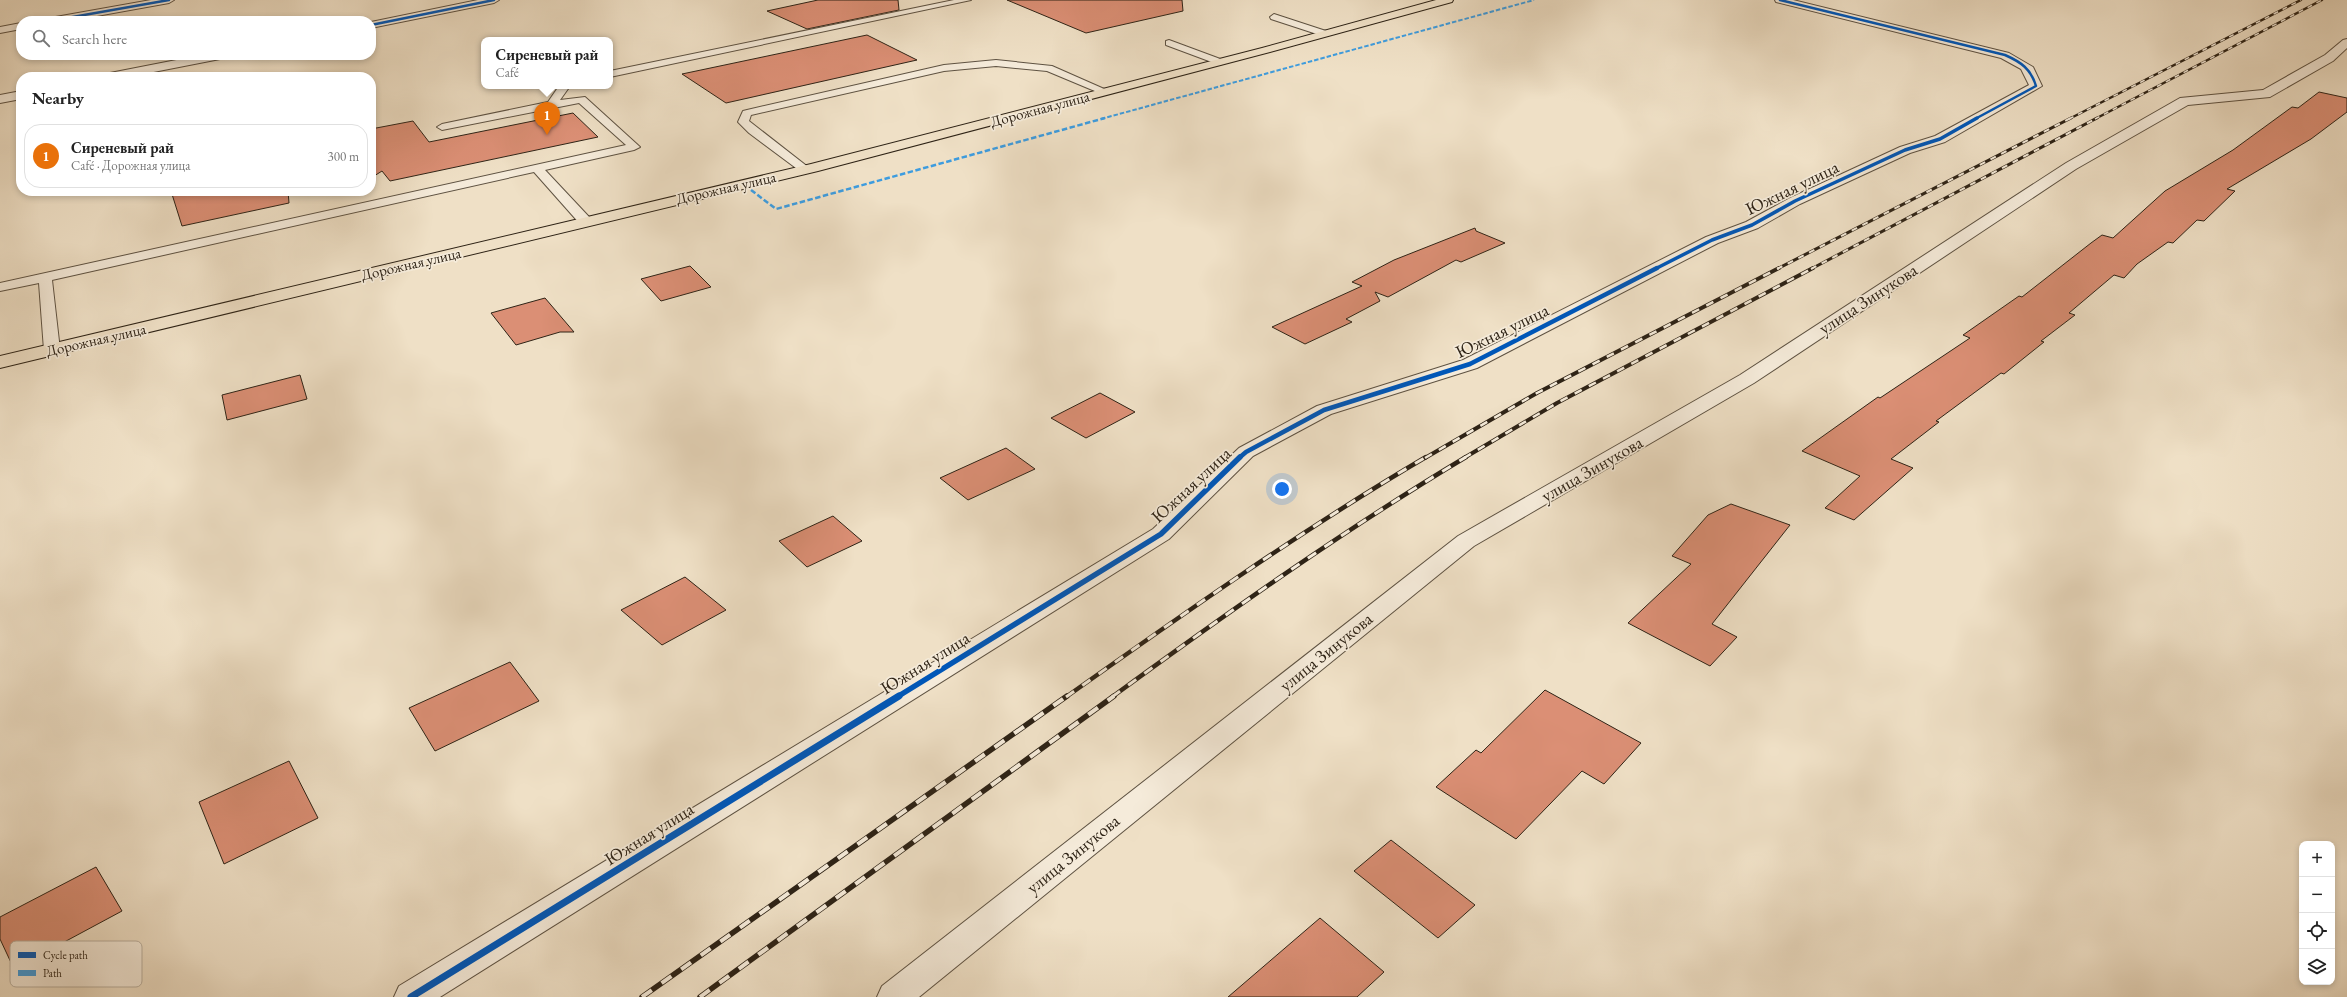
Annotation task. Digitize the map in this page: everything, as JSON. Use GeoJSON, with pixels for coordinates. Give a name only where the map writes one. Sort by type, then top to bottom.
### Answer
{"type":"FeatureCollection","features":[{"type":"Feature","properties":{"kind":"main road","name":"Дорожная улица"},"geometry":{"type":"LineString","coordinates":[[0,362],[804,170],[1220,62],[1448,0]]}},
{"type":"Feature","properties":{"kind":"street"},"geometry":{"type":"LineString","coordinates":[[79,16],[170,0]]}},
{"type":"Feature","properties":{"kind":"street"},"geometry":{"type":"LineString","coordinates":[[376,24],[494,0]]}},
{"type":"Feature","properties":{"kind":"street","name":"Южная улица"},"geometry":{"type":"LineString","coordinates":[[411,997],[1161,534],[1246,452],[1324,410],[1470,364],[1712,240],[1752,225],[1795,201],[1905,150],[1940,139],[2036,86],[2034,74],[2026,65],[2005,55],[1780,0]]}},
{"type":"Feature","properties":{"kind":"street"},"geometry":{"type":"LineString","coordinates":[[0,30],[16,27]]}},
{"type":"Feature","properties":{"kind":"street","name":"улица Зинукова"},"geometry":{"type":"LineString","coordinates":[[894,997],[1466,541],[1747,379],[2071,166],[2185,101],[2266,94],[2329,58],[2347,42]]}},
{"type":"Feature","properties":{"kind":"street"},"geometry":{"type":"LineString","coordinates":[[135,72],[195,60]]}},
{"type":"Feature","properties":{"kind":"street"},"geometry":{"type":"LineString","coordinates":[[0,99],[16,96]]}},
{"type":"Feature","properties":{"kind":"lane"},"geometry":{"type":"LineString","coordinates":[[613,73],[967,0]]}},
{"type":"Feature","properties":{"kind":"lane"},"geometry":{"type":"LineString","coordinates":[[1274,17],[1326,34]]}},
{"type":"Feature","properties":{"kind":"lane"},"geometry":{"type":"LineString","coordinates":[[1169,43],[1220,62]]}},
{"type":"Feature","properties":{"kind":"lane"},"geometry":{"type":"LineString","coordinates":[[804,170],[743,122],[747,113],[944,68],[996,63],[1049,68],[1106,92]]}},
{"type":"Feature","properties":{"kind":"lane"},"geometry":{"type":"LineString","coordinates":[[552,105],[558,93],[562,89]]}},
{"type":"Feature","properties":{"kind":"lane"},"geometry":{"type":"LineString","coordinates":[[0,287],[634,147],[581,99],[442,127]]}},
{"type":"Feature","properties":{"kind":"lane"},"geometry":{"type":"LineString","coordinates":[[537,168],[586,222]]}},
{"type":"Feature","properties":{"kind":"lane"},"geometry":{"type":"LineString","coordinates":[[45,277],[52,350]]}},
{"type":"Feature","properties":{"kind":"building"},"geometry":{"type":"Polygon","coordinates":[[[818,0],[898,0],[899,10],[807,29],[767,11],[818,0]]]}},
{"type":"Feature","properties":{"kind":"building"},"geometry":{"type":"Polygon","coordinates":[[[1007,0],[1182,0],[1183,11],[1086,33],[1007,0]]]}},
{"type":"Feature","properties":{"kind":"building"},"geometry":{"type":"Polygon","coordinates":[[[867,35],[917,60],[726,103],[682,74],[867,35]]]}},
{"type":"Feature","properties":{"kind":"building"},"geometry":{"type":"Polygon","coordinates":[[[2319,92],[2347,98],[2347,112],[2311,139],[2227,189],[2235,191],[2204,221],[2197,220],[2173,243],[2168,242],[2137,264],[2124,278],[2114,275],[2069,313],[2075,315],[2041,341],[2044,342],[2004,374],[2001,373],[1936,421],[1939,422],[1891,459],[1913,468],[1854,520],[1825,508],[1860,476],[1802,451],[1878,397],[1880,398],[1970,338],[1963,335],[2019,296],[2022,297],[2102,235],[2113,238],[2165,191],[2233,150],[2292,107],[2298,108],[2319,92]]]}},
{"type":"Feature","properties":{"kind":"building"},"geometry":{"type":"Polygon","coordinates":[[[573,113],[598,137],[390,181],[382,171],[376,175],[376,128],[413,121],[429,142],[573,113]]]}},
{"type":"Feature","properties":{"kind":"building"},"geometry":{"type":"Polygon","coordinates":[[[173,196],[288,196],[289,203],[182,226],[173,196]]]}},
{"type":"Feature","properties":{"kind":"building"},"geometry":{"type":"Polygon","coordinates":[[[1475,228],[1476,231],[1505,243],[1461,262],[1456,260],[1388,297],[1375,292],[1380,301],[1346,319],[1352,322],[1305,344],[1272,327],[1362,286],[1352,282],[1394,260],[1475,228]]]}},
{"type":"Feature","properties":{"kind":"building"},"geometry":{"type":"Polygon","coordinates":[[[690,266],[711,287],[661,301],[641,279],[690,266]]]}},
{"type":"Feature","properties":{"kind":"building"},"geometry":{"type":"Polygon","coordinates":[[[545,298],[574,332],[560,332],[516,345],[491,313],[545,298]]]}},
{"type":"Feature","properties":{"kind":"building"},"geometry":{"type":"Polygon","coordinates":[[[300,375],[307,399],[227,420],[222,395],[300,375]]]}},
{"type":"Feature","properties":{"kind":"building"},"geometry":{"type":"Polygon","coordinates":[[[1100,393],[1135,412],[1086,438],[1051,418],[1100,393]]]}},
{"type":"Feature","properties":{"kind":"building"},"geometry":{"type":"Polygon","coordinates":[[[1006,448],[1035,469],[968,500],[940,478],[1006,448]]]}},
{"type":"Feature","properties":{"kind":"building"},"geometry":{"type":"Polygon","coordinates":[[[1731,504],[1790,525],[1712,624],[1737,637],[1710,666],[1628,623],[1691,564],[1672,556],[1708,515],[1731,504]]]}},
{"type":"Feature","properties":{"kind":"building"},"geometry":{"type":"Polygon","coordinates":[[[833,516],[862,541],[807,567],[779,541],[833,516]]]}},
{"type":"Feature","properties":{"kind":"building"},"geometry":{"type":"Polygon","coordinates":[[[685,577],[726,610],[662,645],[621,610],[685,577]]]}},
{"type":"Feature","properties":{"kind":"building"},"geometry":{"type":"Polygon","coordinates":[[[510,662],[539,701],[435,751],[409,708],[510,662]]]}},
{"type":"Feature","properties":{"kind":"building"},"geometry":{"type":"Polygon","coordinates":[[[1545,690],[1641,743],[1604,784],[1582,771],[1516,839],[1436,787],[1476,750],[1481,753],[1545,690]]]}},
{"type":"Feature","properties":{"kind":"building"},"geometry":{"type":"Polygon","coordinates":[[[289,761],[318,818],[224,864],[199,802],[289,761]]]}},
{"type":"Feature","properties":{"kind":"building"},"geometry":{"type":"Polygon","coordinates":[[[1391,840],[1475,905],[1438,938],[1354,871],[1391,840]]]}},
{"type":"Feature","properties":{"kind":"building"},"geometry":{"type":"Polygon","coordinates":[[[96,867],[122,911],[66,941],[10,941],[10,960],[0,939],[0,917],[96,867]]]}},
{"type":"Feature","properties":{"kind":"building"},"geometry":{"type":"Polygon","coordinates":[[[1320,918],[1384,972],[1357,997],[1228,997],[1320,918]]]}},
{"type":"Feature","properties":{"kind":"railway"},"geometry":{"type":"LineString","coordinates":[[2069,119],[2301,0]]}},
{"type":"Feature","properties":{"kind":"railway"},"geometry":{"type":"LineString","coordinates":[[2095,119],[2322,0]]}},
{"type":"Feature","properties":{"kind":"railway"},"geometry":{"type":"LineString","coordinates":[[1777,269],[2071,118]]}},
{"type":"Feature","properties":{"kind":"railway"},"geometry":{"type":"LineString","coordinates":[[1811,269],[2097,118]]}},
{"type":"Feature","properties":{"kind":"railway"},"geometry":{"type":"LineString","coordinates":[[1425,458],[1537,393],[1779,268]]}},
{"type":"Feature","properties":{"kind":"railway"},"geometry":{"type":"LineString","coordinates":[[1464,458],[1557,403],[1813,268]]}},
{"type":"Feature","properties":{"kind":"railway"},"geometry":{"type":"LineString","coordinates":[[1066,697],[1288,543],[1426,457]]}},
{"type":"Feature","properties":{"kind":"railway"},"geometry":{"type":"LineString","coordinates":[[1112,697],[1286,573],[1375,513],[1466,457]]}},
{"type":"Feature","properties":{"kind":"railway"},"geometry":{"type":"LineString","coordinates":[[642,997],[1067,696]]}},
{"type":"Feature","properties":{"kind":"railway"},"geometry":{"type":"LineString","coordinates":[[700,997],[1114,696]]}},
{"type":"Feature","properties":{"kind":"marked path"},"geometry":{"type":"LineString","coordinates":[[751,190],[776,209],[1534,0]]}},
{"type":"Feature","properties":{"kind":"cycle path"},"geometry":{"type":"LineString","coordinates":[[78,16],[169,0]]}},
{"type":"Feature","properties":{"kind":"cycle path"},"geometry":{"type":"LineString","coordinates":[[376,24],[494,0]]}},
{"type":"Feature","properties":{"kind":"cycle path"},"geometry":{"type":"LineString","coordinates":[[411,997],[1161,534],[1246,452],[1324,410],[1470,364],[1712,240],[1752,225],[1795,201],[1905,150],[1940,139],[2036,86],[2029,70],[2025,66],[2005,55],[1780,0]]}},
{"type":"Feature","properties":{"kind":"place","name":"Сиреневый рай"},"geometry":{"type":"Point","coordinates":[547,135]}}]}
